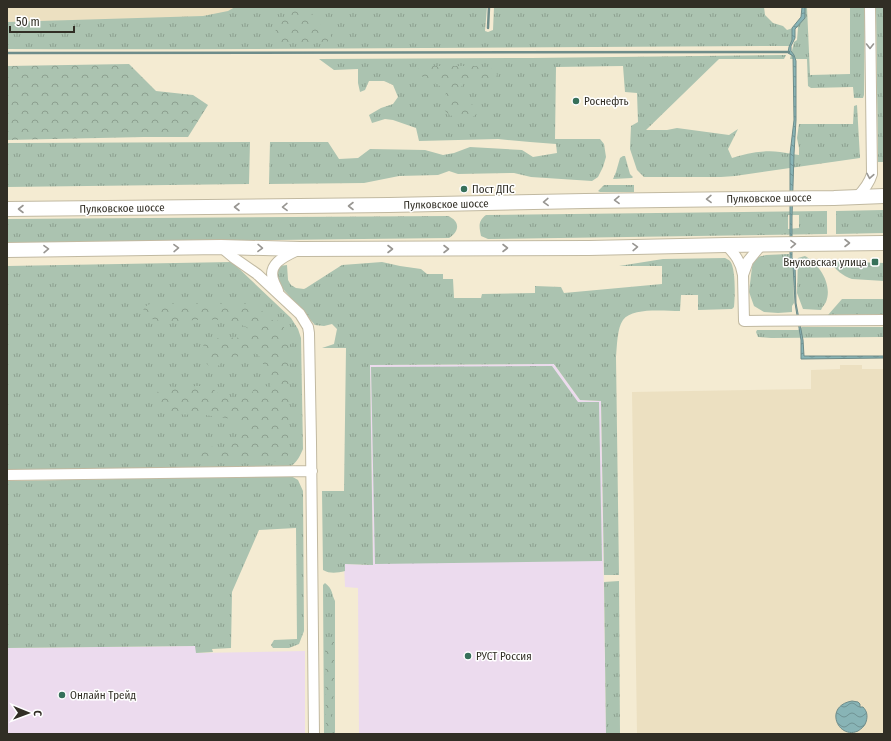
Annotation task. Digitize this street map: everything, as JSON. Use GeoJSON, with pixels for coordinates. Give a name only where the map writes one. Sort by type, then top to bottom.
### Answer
{"type":"FeatureCollection","features":[{"type":"Feature","properties":{"kind":"highway","name":"Пулковское шоссе"},"geometry":{"type":"LineString","coordinates":[[7,209],[397,205],[884,196]]}},
{"type":"Feature","properties":{"kind":"highway"},"geometry":{"type":"LineString","coordinates":[[7,250],[221,247],[300,249],[589,248],[726,244],[884,243]]}},
{"type":"Feature","properties":{"kind":"street"},"geometry":{"type":"LineString","coordinates":[[857,197],[865,190],[870,182],[872,174],[870,7]]}},
{"type":"Feature","properties":{"kind":"street"},"geometry":{"type":"LineString","coordinates":[[726,244],[736,255],[742,268],[744,322],[884,320]]}},
{"type":"Feature","properties":{"kind":"street"},"geometry":{"type":"LineString","coordinates":[[743,275],[748,261],[762,244]]}},
{"type":"Feature","properties":{"kind":"street"},"geometry":{"type":"LineString","coordinates":[[221,247],[257,274],[281,296],[300,314],[308,327],[312,471],[314,734]]}},
{"type":"Feature","properties":{"kind":"street"},"geometry":{"type":"LineString","coordinates":[[281,296],[273,281],[273,269],[282,257],[300,249]]}},
{"type":"Feature","properties":{"kind":"street"},"geometry":{"type":"LineString","coordinates":[[7,475],[312,471]]}},
{"type":"Feature","properties":{"kind":"shaded area"},"geometry":{"type":"Polygon","coordinates":[[[7,7],[283,7],[7,39],[7,7]]]}},
{"type":"Feature","properties":{"kind":"shaded area"},"geometry":{"type":"Polygon","coordinates":[[[554,364],[580,400],[601,401],[606,734],[359,734],[358,588],[345,587],[344,564],[373,565],[370,365],[554,364]]]}},
{"type":"Feature","properties":{"kind":"shaded area"},"geometry":{"type":"Polygon","coordinates":[[[840,365],[862,365],[862,369],[884,369],[884,734],[637,734],[632,392],[811,389],[811,370],[840,369],[840,365]]]}},
{"type":"Feature","properties":{"kind":"shaded area"},"geometry":{"type":"Polygon","coordinates":[[[196,646],[196,653],[305,651],[305,734],[7,734],[7,648],[196,646]]]}},
{"type":"Feature","properties":{"kind":"green space"},"geometry":{"type":"Polygon","coordinates":[[[60,7],[143,7],[63,8],[60,7]]]}},
{"type":"Feature","properties":{"kind":"green space"},"geometry":{"type":"Polygon","coordinates":[[[235,7],[487,7],[485,31],[488,32],[493,30],[494,7],[764,7],[765,15],[773,23],[783,26],[787,30],[793,28],[793,40],[790,46],[7,49],[7,22],[203,16],[228,11],[235,7]]]}},
{"type":"Feature","properties":{"kind":"green space"},"geometry":{"type":"Polygon","coordinates":[[[803,7],[807,7],[810,75],[850,74],[850,7],[865,7],[863,98],[854,98],[853,87],[811,88],[808,86],[807,59],[790,59],[794,42],[797,40],[798,28],[796,25],[803,18],[803,7]]]}},
{"type":"Feature","properties":{"kind":"green space"},"geometry":{"type":"Polygon","coordinates":[[[876,7],[884,7],[884,162],[878,162],[876,7]]]}},
{"type":"Feature","properties":{"kind":"green space"},"geometry":{"type":"Polygon","coordinates":[[[298,10],[310,12],[321,25],[330,30],[331,39],[327,42],[280,42],[275,37],[277,26],[289,11],[298,10]]]}},
{"type":"Feature","properties":{"kind":"green space"},"geometry":{"type":"Polygon","coordinates":[[[786,55],[784,59],[719,59],[646,130],[667,130],[677,128],[729,135],[738,129],[728,149],[732,158],[750,153],[768,151],[799,155],[797,138],[799,124],[853,124],[854,106],[857,105],[860,158],[735,176],[644,177],[637,170],[630,149],[631,126],[638,122],[637,93],[625,92],[623,66],[556,67],[555,139],[600,139],[604,144],[606,157],[598,177],[592,181],[531,177],[514,173],[458,174],[449,171],[438,175],[399,176],[364,183],[269,184],[270,142],[328,142],[339,159],[358,158],[370,149],[425,150],[443,155],[454,153],[470,147],[522,150],[533,157],[557,153],[556,144],[498,139],[419,141],[416,128],[393,120],[385,119],[372,123],[369,115],[381,108],[393,104],[398,97],[393,85],[384,81],[369,81],[365,90],[360,92],[358,83],[358,69],[334,70],[319,59],[786,55]]]}},
{"type":"Feature","properties":{"kind":"green space"},"geometry":{"type":"Polygon","coordinates":[[[129,64],[156,91],[193,95],[208,105],[188,137],[7,140],[7,66],[129,64]]]}},
{"type":"Feature","properties":{"kind":"green space"},"geometry":{"type":"Polygon","coordinates":[[[422,66],[476,66],[485,69],[490,68],[497,74],[495,81],[489,83],[473,78],[465,82],[458,90],[457,96],[459,99],[472,104],[477,110],[476,114],[471,118],[462,119],[446,112],[444,109],[446,92],[439,85],[424,77],[418,71],[422,66]]]}},
{"type":"Feature","properties":{"kind":"green space"},"geometry":{"type":"Polygon","coordinates":[[[250,142],[249,184],[7,187],[7,143],[250,142]]]}},
{"type":"Feature","properties":{"kind":"green space"},"geometry":{"type":"Polygon","coordinates":[[[625,156],[630,174],[633,177],[613,179],[620,158],[625,156]]]}},
{"type":"Feature","properties":{"kind":"green space"},"geometry":{"type":"Polygon","coordinates":[[[604,185],[634,185],[634,192],[598,191],[604,185]]]}},
{"type":"Feature","properties":{"kind":"green space"},"geometry":{"type":"Polygon","coordinates":[[[884,210],[884,233],[836,234],[836,211],[884,210]]]}},
{"type":"Feature","properties":{"kind":"green space"},"geometry":{"type":"Polygon","coordinates":[[[827,211],[827,234],[488,239],[481,236],[480,229],[480,222],[486,215],[827,211]],[[788,215],[788,229],[799,228],[799,215],[788,215]]]}},
{"type":"Feature","properties":{"kind":"green space"},"geometry":{"type":"Polygon","coordinates":[[[448,216],[455,221],[457,226],[457,229],[453,235],[449,238],[7,243],[7,219],[448,216]]]}},
{"type":"Feature","properties":{"kind":"green space"},"geometry":{"type":"Polygon","coordinates":[[[789,254],[790,260],[793,261],[794,303],[792,306],[792,312],[764,312],[754,306],[749,292],[753,260],[766,255],[789,254]]]}},
{"type":"Feature","properties":{"kind":"green space"},"geometry":{"type":"Polygon","coordinates":[[[805,256],[820,269],[828,288],[826,302],[821,310],[803,309],[797,293],[798,258],[805,256]]]}},
{"type":"Feature","properties":{"kind":"green space"},"geometry":{"type":"Polygon","coordinates":[[[725,258],[730,261],[732,265],[735,283],[734,307],[732,309],[698,310],[698,295],[681,295],[680,311],[641,311],[627,316],[621,323],[616,357],[619,575],[604,575],[601,401],[580,400],[554,364],[370,365],[373,565],[345,564],[345,571],[336,573],[323,570],[322,491],[344,491],[346,348],[322,348],[334,344],[337,329],[332,324],[324,326],[315,325],[276,281],[274,275],[279,266],[287,265],[288,280],[291,285],[296,288],[304,289],[342,265],[382,262],[421,269],[427,274],[443,274],[443,279],[453,279],[454,298],[481,298],[482,294],[535,293],[535,286],[561,287],[564,293],[662,284],[662,266],[619,266],[663,259],[725,258]]]}},
{"type":"Feature","properties":{"kind":"green space"},"geometry":{"type":"Polygon","coordinates":[[[830,261],[884,263],[884,281],[852,279],[840,272],[830,261]]]}},
{"type":"Feature","properties":{"kind":"green space"},"geometry":{"type":"Polygon","coordinates":[[[232,262],[291,318],[298,329],[301,338],[303,449],[298,459],[291,466],[7,471],[7,266],[232,262]]]}},
{"type":"Feature","properties":{"kind":"green space"},"geometry":{"type":"Polygon","coordinates":[[[842,299],[884,299],[884,314],[828,315],[842,299]]]}},
{"type":"Feature","properties":{"kind":"green space"},"geometry":{"type":"Polygon","coordinates":[[[150,304],[257,304],[269,320],[281,322],[287,333],[290,345],[288,457],[285,462],[206,458],[199,456],[199,450],[202,448],[224,447],[231,443],[241,432],[239,420],[205,415],[171,414],[158,400],[156,394],[160,389],[165,386],[184,388],[206,386],[212,388],[221,396],[242,399],[249,396],[257,381],[264,386],[270,387],[272,382],[260,357],[255,353],[246,354],[223,361],[218,366],[212,368],[206,362],[203,355],[203,349],[207,341],[210,339],[250,337],[253,332],[246,327],[229,321],[209,319],[168,322],[157,321],[143,313],[144,307],[150,304]]]}},
{"type":"Feature","properties":{"kind":"green space"},"geometry":{"type":"Polygon","coordinates":[[[802,327],[884,327],[884,337],[771,338],[758,337],[756,332],[757,330],[798,330],[802,327]]]}},
{"type":"Feature","properties":{"kind":"green space"},"geometry":{"type":"Polygon","coordinates":[[[552,366],[578,402],[599,402],[602,561],[375,564],[371,367],[552,366]]]}},
{"type":"Feature","properties":{"kind":"green space"},"geometry":{"type":"Polygon","coordinates":[[[291,476],[298,480],[303,491],[304,631],[299,644],[289,648],[273,648],[271,645],[274,640],[297,639],[296,528],[259,530],[232,592],[231,648],[212,649],[213,652],[196,653],[195,646],[7,648],[7,481],[291,476]]]}},
{"type":"Feature","properties":{"kind":"green space"},"geometry":{"type":"Polygon","coordinates":[[[619,581],[620,734],[606,734],[604,582],[619,581]]]}},
{"type":"Feature","properties":{"kind":"green space"},"geometry":{"type":"Polygon","coordinates":[[[325,583],[331,589],[335,601],[335,734],[324,734],[323,585],[325,583]]]}},
{"type":"Feature","properties":{"kind":"green space"},"geometry":{"type":"Polygon","coordinates":[[[331,641],[334,642],[334,693],[331,723],[334,734],[326,734],[325,645],[331,641]]]}},
{"type":"Feature","properties":{"kind":"water"},"geometry":{"type":"Polygon","coordinates":[[[802,7],[805,7],[805,18],[795,29],[795,38],[791,46],[791,51],[796,61],[792,258],[795,264],[796,303],[803,340],[804,356],[884,356],[884,358],[801,359],[801,340],[795,303],[793,264],[790,258],[790,154],[794,120],[793,56],[788,53],[792,40],[792,28],[801,17],[802,7]]]}},
{"type":"Feature","properties":{"kind":"water"},"geometry":{"type":"Polygon","coordinates":[[[852,701],[858,702],[860,707],[863,707],[867,718],[862,728],[858,731],[851,732],[845,731],[840,727],[836,715],[838,709],[843,704],[852,701]]]}},
{"type":"Feature","properties":{"kind":"waterway"},"geometry":{"type":"LineString","coordinates":[[488,28],[489,7]]}},
{"type":"Feature","properties":{"kind":"waterway"},"geometry":{"type":"LineString","coordinates":[[7,53],[789,52]]}},
{"type":"Feature","properties":{"kind":"place","name":"Роснефть"},"geometry":{"type":"Point","coordinates":[576,101]}},
{"type":"Feature","properties":{"kind":"place","name":"Пост ДПС"},"geometry":{"type":"Point","coordinates":[464,189]}},
{"type":"Feature","properties":{"kind":"place","name":"Внуковская улица"},"geometry":{"type":"Point","coordinates":[875,262]}},
{"type":"Feature","properties":{"kind":"place","name":"РУСТ Россия"},"geometry":{"type":"Point","coordinates":[468,656]}},
{"type":"Feature","properties":{"kind":"place","name":"Онлайн Трейд"},"geometry":{"type":"Point","coordinates":[62,695]}}]}
